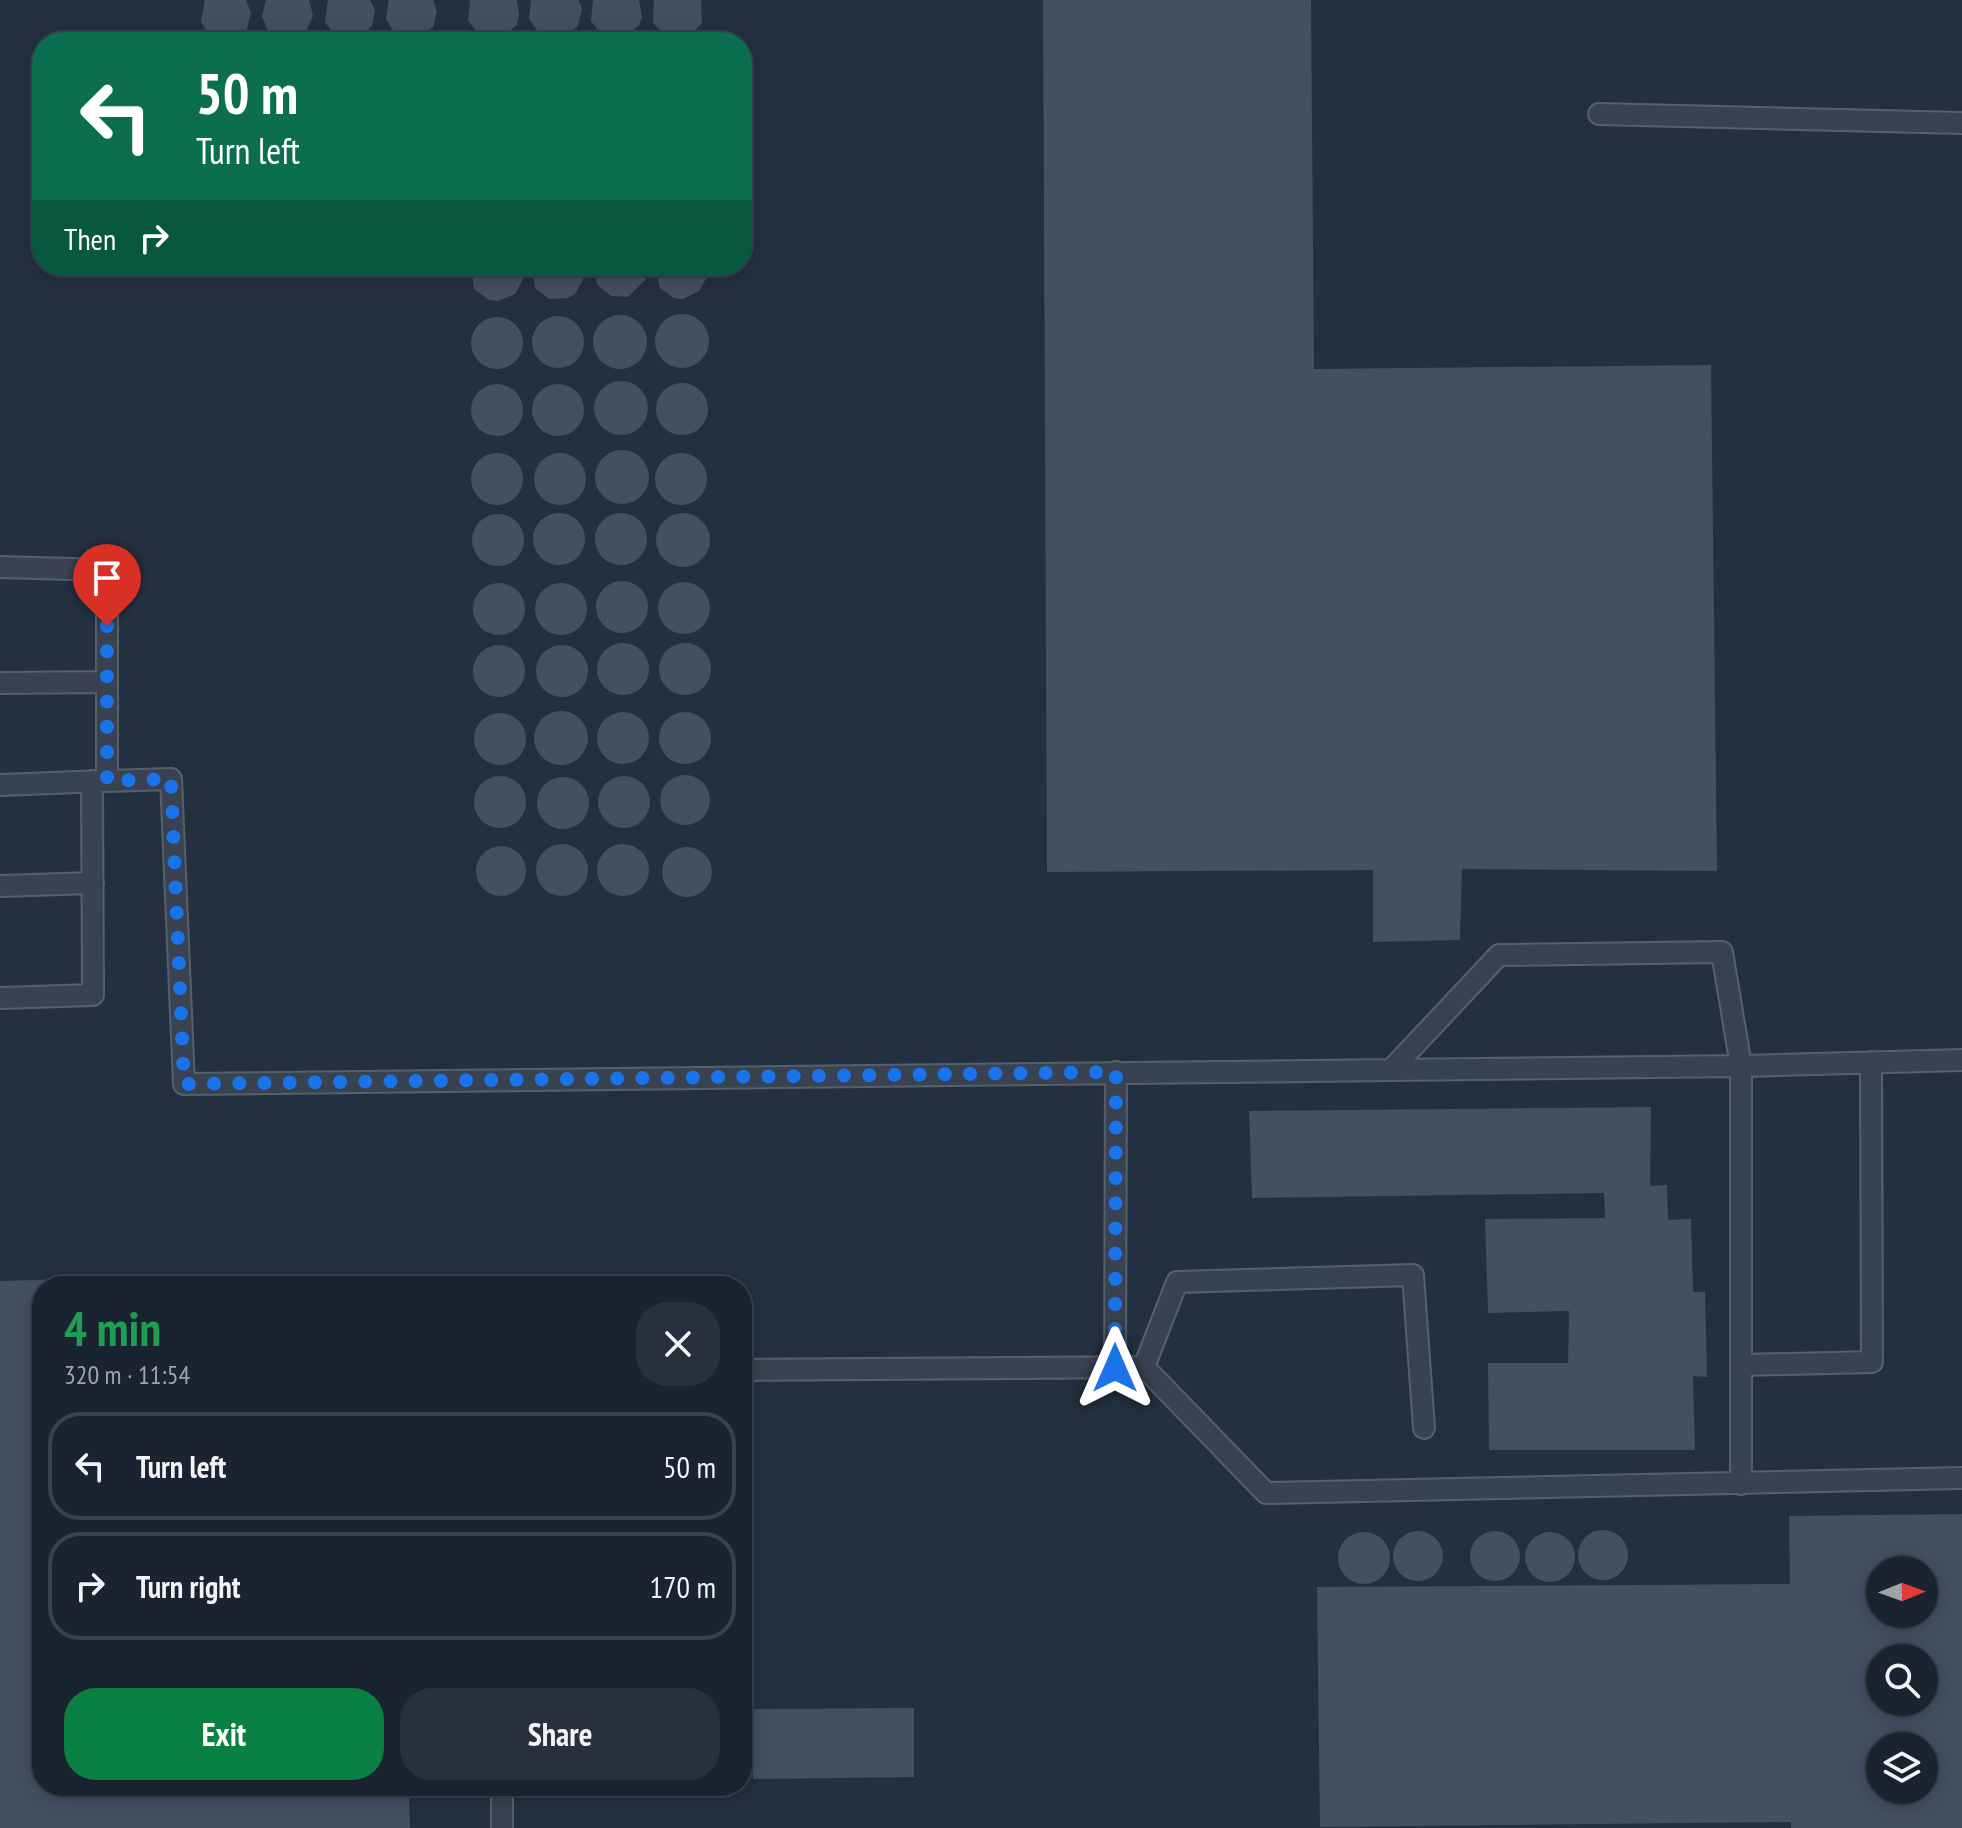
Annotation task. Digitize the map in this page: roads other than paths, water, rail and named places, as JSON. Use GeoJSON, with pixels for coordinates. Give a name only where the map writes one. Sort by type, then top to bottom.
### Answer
{"type":"FeatureCollection","features":[{"type":"Feature","properties":{"kind":"lane"},"geometry":{"type":"LineString","coordinates":[[1599,114],[1962,123]]}},
{"type":"Feature","properties":{"kind":"lane"},"geometry":{"type":"LineString","coordinates":[[0,567],[107,570],[107,682],[93,883],[93,995],[0,998]]}},
{"type":"Feature","properties":{"kind":"lane"},"geometry":{"type":"LineString","coordinates":[[0,683],[107,682]]}},
{"type":"Feature","properties":{"kind":"lane"},"geometry":{"type":"LineString","coordinates":[[0,785],[171,779],[184,1084],[1741,1066],[1962,1060]]}},
{"type":"Feature","properties":{"kind":"lane"},"geometry":{"type":"LineString","coordinates":[[0,886],[93,883]]}},
{"type":"Feature","properties":{"kind":"lane"},"geometry":{"type":"LineString","coordinates":[[1391,1070],[1499,955],[1722,952],[1741,1066],[1741,1484]]}},
{"type":"Feature","properties":{"kind":"lane"},"geometry":{"type":"LineString","coordinates":[[1741,1365],[1872,1362],[1871,1062]]}},
{"type":"Feature","properties":{"kind":"lane"},"geometry":{"type":"LineString","coordinates":[[1115,1368],[1116,1072]]}},
{"type":"Feature","properties":{"kind":"lane"},"geometry":{"type":"LineString","coordinates":[[1144,1367],[1177,1282],[1413,1275],[1424,1428]]}},
{"type":"Feature","properties":{"kind":"lane"},"geometry":{"type":"LineString","coordinates":[[752,1370],[1144,1367],[1266,1493],[1962,1478]]}},
{"type":"Feature","properties":{"kind":"lane"},"geometry":{"type":"LineString","coordinates":[[502,1796],[502,1828]]}}]}
